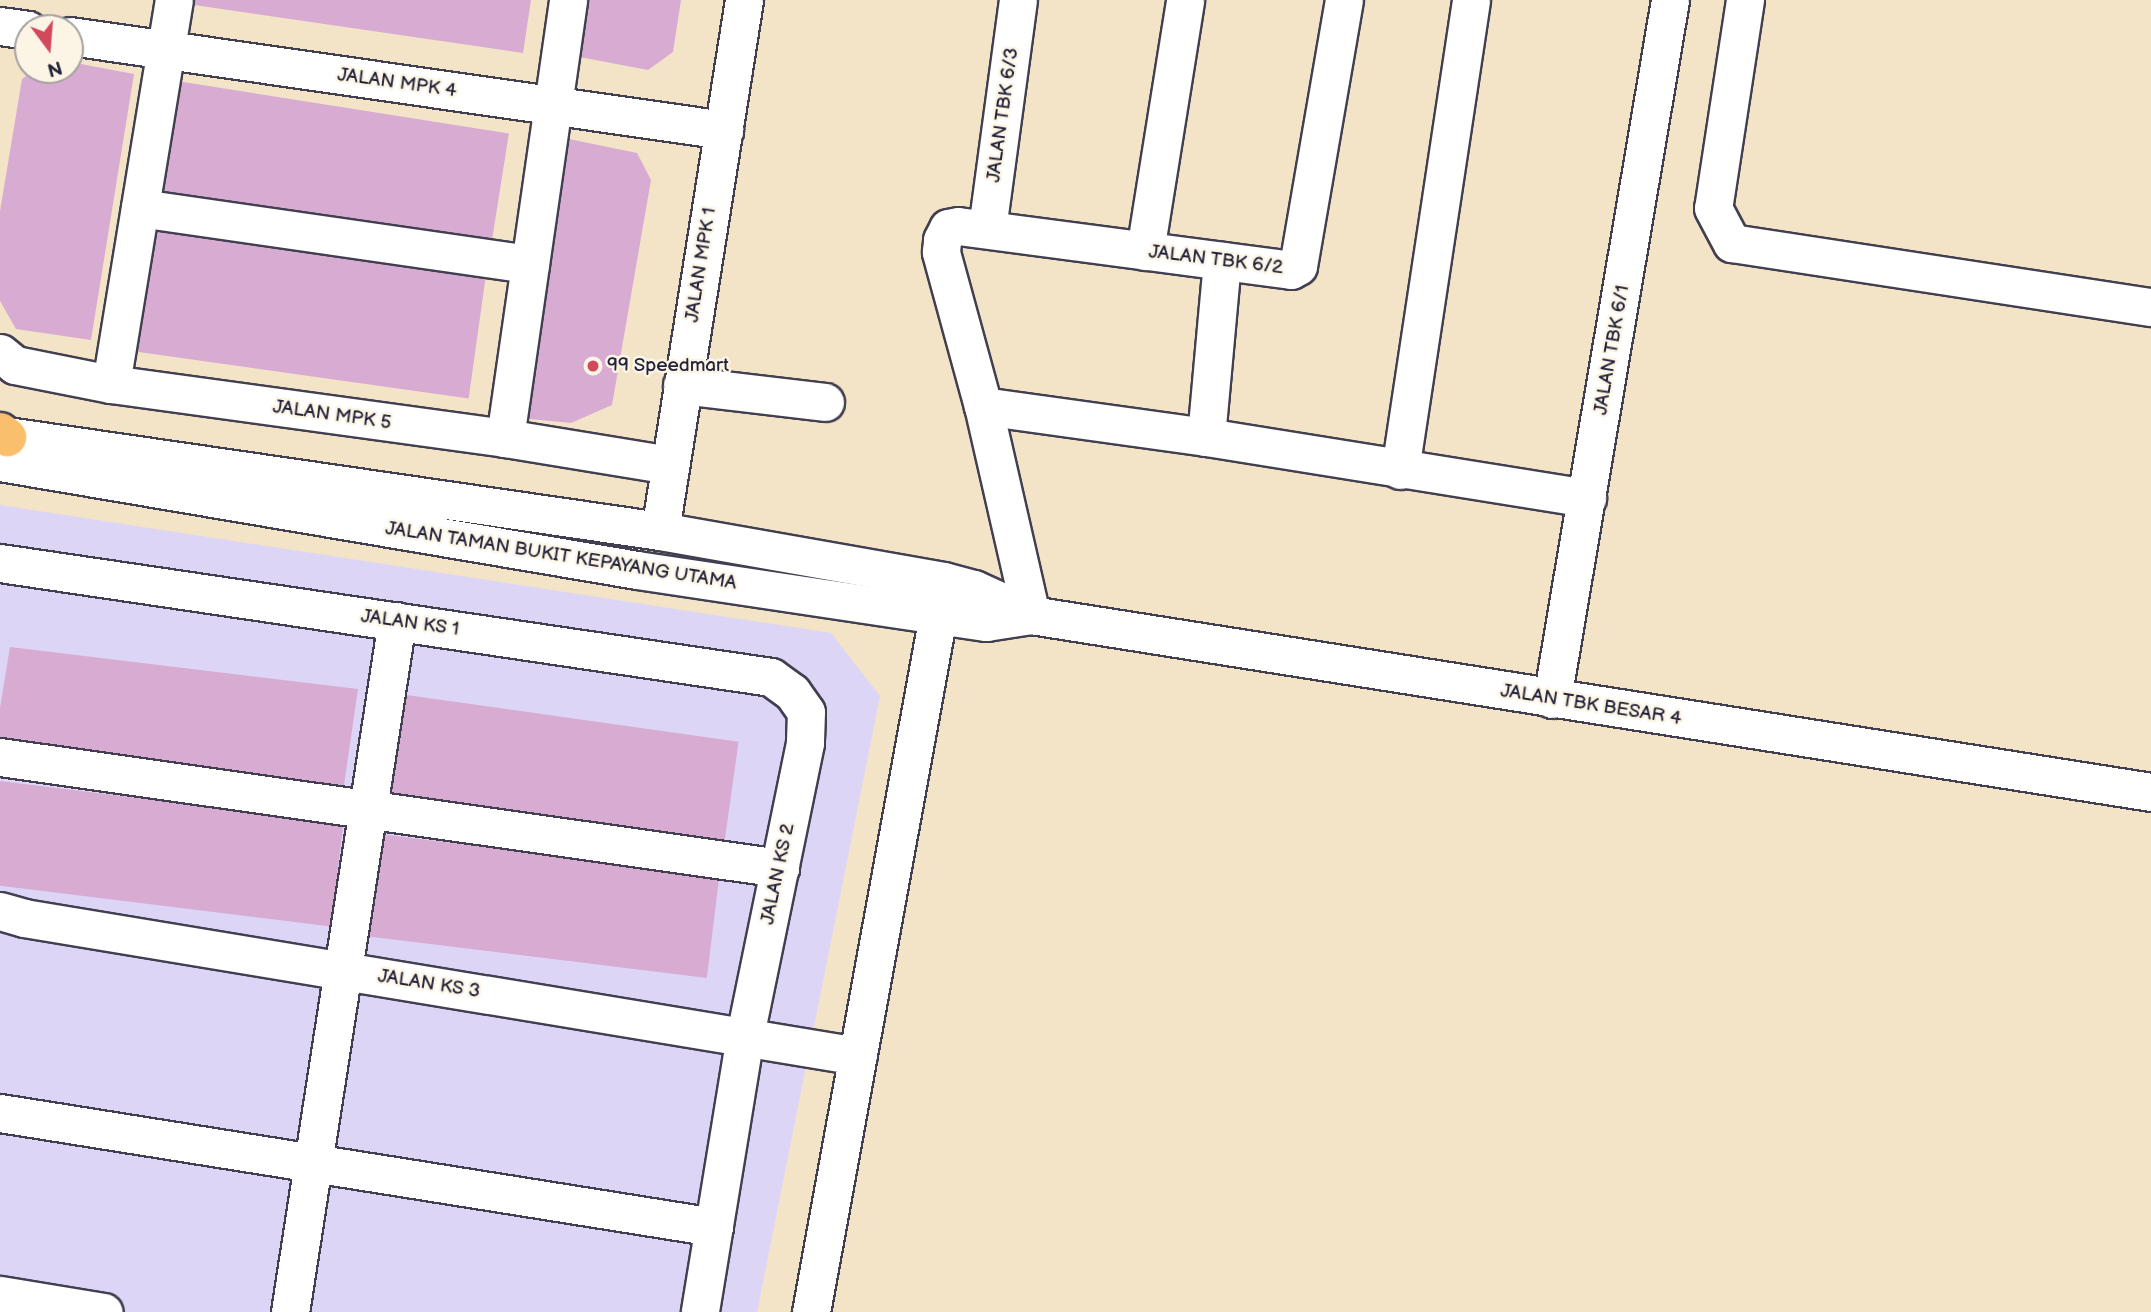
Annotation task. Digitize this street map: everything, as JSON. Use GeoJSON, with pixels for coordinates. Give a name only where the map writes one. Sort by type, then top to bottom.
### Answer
{"type":"FeatureCollection","features":[{"type":"Feature","properties":{"kind":"street"},"geometry":{"type":"LineString","coordinates":[[111,384],[174,0]]}},
{"type":"Feature","properties":{"kind":"street"},"geometry":{"type":"LineString","coordinates":[[505,438],[568,0]]}},
{"type":"Feature","properties":{"kind":"street","name":"JALAN MPK 1"},"geometry":{"type":"LineString","coordinates":[[660,531],[744,0]]}},
{"type":"Feature","properties":{"kind":"street","name":"JALAN TBK 6/3"},"geometry":{"type":"LineString","coordinates":[[987,229],[1018,0]]}},
{"type":"Feature","properties":{"kind":"street"},"geometry":{"type":"LineString","coordinates":[[1145,251],[1185,0]]}},
{"type":"Feature","properties":{"kind":"street","name":"JALAN TBK 6/2"},"geometry":{"type":"LineString","coordinates":[[983,406],[941,252],[942,240],[948,228],[958,226],[987,229],[1291,270],[1298,267],[1344,0]]}},
{"type":"Feature","properties":{"kind":"street"},"geometry":{"type":"LineString","coordinates":[[1400,470],[1471,0]]}},
{"type":"Feature","properties":{"kind":"street","name":"JALAN TBK 6/1"},"geometry":{"type":"LineString","coordinates":[[1552,699],[1670,0]]}},
{"type":"Feature","properties":{"kind":"street"},"geometry":{"type":"LineString","coordinates":[[1745,0],[1713,208],[1732,243],[2151,307]]}},
{"type":"Feature","properties":{"kind":"street","name":"JALAN MPK 4"},"geometry":{"type":"LineString","coordinates":[[84,38],[724,130]]}},
{"type":"Feature","properties":{"kind":"street"},"geometry":{"type":"LineString","coordinates":[[140,208],[530,264]]}},
{"type":"Feature","properties":{"kind":"street"},"geometry":{"type":"LineString","coordinates":[[1206,437],[1222,261]]}},
{"type":"Feature","properties":{"kind":"street","name":"JALAN MPK 5"},"geometry":{"type":"LineString","coordinates":[[0,353],[15,365],[111,384],[505,438],[670,465]]}},
{"type":"Feature","properties":{"kind":"street"},"geometry":{"type":"LineString","coordinates":[[682,385],[825,402]]}},
{"type":"Feature","properties":{"kind":"street"},"geometry":{"type":"LineString","coordinates":[[1031,615],[983,406],[1206,437],[1587,498]]}},
{"type":"Feature","properties":{"kind":"street","name":"JALAN TAMAN BUKIT KEPAYANG UTAMA"},"geometry":{"type":"LineString","coordinates":[[2,451],[660,531],[941,598],[986,622],[1031,615]]}},
{"type":"Feature","properties":{"kind":"street","name":"JALAN TAMAN BUKIT KEPAYANG UTAMA"},"geometry":{"type":"LineString","coordinates":[[2,451],[637,570],[941,598]]}},
{"type":"Feature","properties":{"kind":"street","name":"JALAN KS 1"},"geometry":{"type":"LineString","coordinates":[[0,563],[771,677],[792,692],[806,712]]}},
{"type":"Feature","properties":{"kind":"street"},"geometry":{"type":"LineString","coordinates":[[811,1312],[941,598]]}},
{"type":"Feature","properties":{"kind":"street","name":"JALAN TBK BESAR 4"},"geometry":{"type":"LineString","coordinates":[[1031,615],[2151,792]]}},
{"type":"Feature","properties":{"kind":"street"},"geometry":{"type":"LineString","coordinates":[[290,1312],[397,621]]}},
{"type":"Feature","properties":{"kind":"street","name":"JALAN KS 2"},"geometry":{"type":"LineString","coordinates":[[700,1312],[745,1035],[805,743],[806,712]]}},
{"type":"Feature","properties":{"kind":"street"},"geometry":{"type":"LineString","coordinates":[[0,757],[780,868]]}},
{"type":"Feature","properties":{"kind":"street","name":"JALAN KS 3"},"geometry":{"type":"LineString","coordinates":[[0,911],[24,918],[745,1035],[858,1056]]}},
{"type":"Feature","properties":{"kind":"street"},"geometry":{"type":"LineString","coordinates":[[0,1113],[714,1227]]}},
{"type":"Feature","properties":{"kind":"street"},"geometry":{"type":"LineString","coordinates":[[0,1295],[104,1312]]}},
{"type":"Feature","properties":{"kind":"shaded area"},"geometry":{"type":"Polygon","coordinates":[[[0,505],[831,633],[880,696],[757,1312],[0,1312],[0,505]]]}},
{"type":"Feature","properties":{"kind":"building"},"geometry":{"type":"Polygon","coordinates":[[[195,0],[531,0],[523,53],[194,5],[195,0]]]}},
{"type":"Feature","properties":{"kind":"building"},"geometry":{"type":"Polygon","coordinates":[[[583,0],[681,0],[673,52],[648,70],[574,56],[583,0]]]}},
{"type":"Feature","properties":{"kind":"building"},"geometry":{"type":"Polygon","coordinates":[[[84,65],[134,74],[91,340],[16,329],[0,301],[0,211],[21,84],[84,84],[84,65]]]}},
{"type":"Feature","properties":{"kind":"building"},"geometry":{"type":"Polygon","coordinates":[[[177,81],[509,134],[491,247],[159,195],[177,81]]]}},
{"type":"Feature","properties":{"kind":"building"},"geometry":{"type":"Polygon","coordinates":[[[564,138],[637,153],[651,180],[612,405],[571,423],[520,418],[564,138]]]}},
{"type":"Feature","properties":{"kind":"building"},"geometry":{"type":"Polygon","coordinates":[[[154,230],[486,277],[469,398],[137,352],[154,230]]]}},
{"type":"Feature","properties":{"kind":"building"},"geometry":{"type":"Polygon","coordinates":[[[10,647],[358,689],[343,792],[0,750],[0,708],[10,647]]]}},
{"type":"Feature","properties":{"kind":"building"},"geometry":{"type":"Polygon","coordinates":[[[392,693],[739,742],[724,843],[378,794],[392,693]]]}},
{"type":"Feature","properties":{"kind":"building"},"geometry":{"type":"Polygon","coordinates":[[[0,781],[343,823],[331,926],[0,886],[0,781]]]}},
{"type":"Feature","properties":{"kind":"building"},"geometry":{"type":"Polygon","coordinates":[[[371,833],[719,876],[707,978],[358,935],[371,833]]]}},
{"type":"Feature","properties":{"kind":"place","name":"99 Speedmart"},"geometry":{"type":"Point","coordinates":[593,366]}}]}
